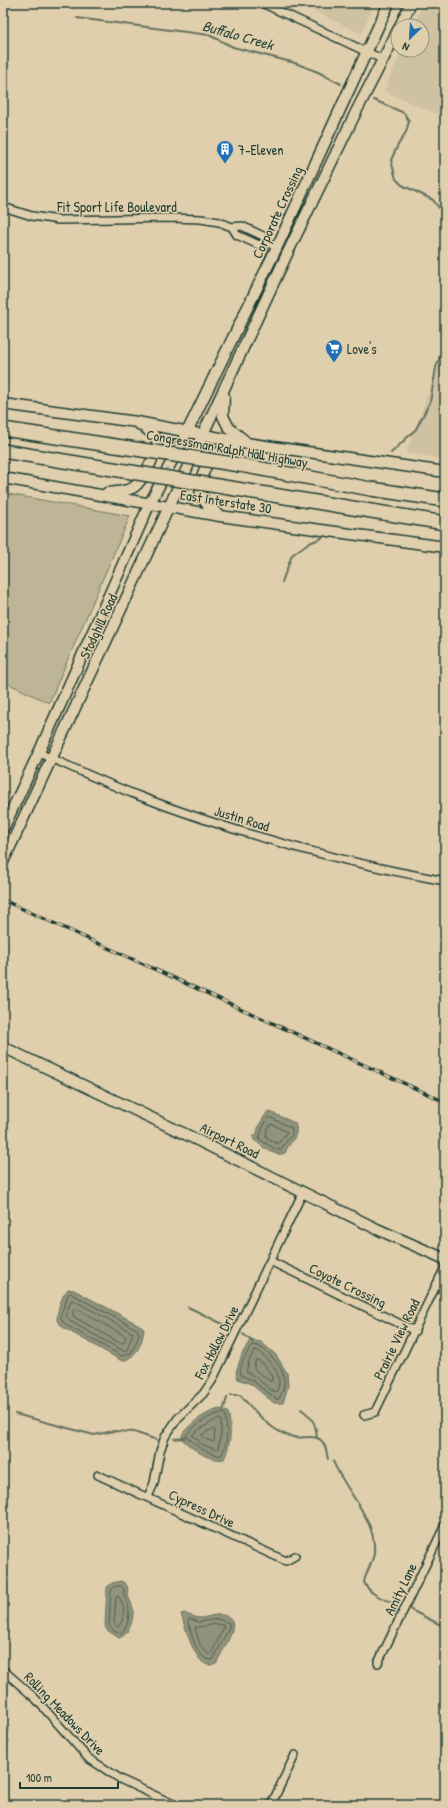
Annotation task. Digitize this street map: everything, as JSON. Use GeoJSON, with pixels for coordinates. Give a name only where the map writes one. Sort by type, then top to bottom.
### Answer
{"type":"FeatureCollection","features":[{"type":"Feature","properties":{"kind":"highway","name":"Congressman Ralph Hall Highway"},"geometry":{"type":"LineString","coordinates":[[3,429],[240,465],[371,489],[444,500]]}},
{"type":"Feature","properties":{"kind":"highway"},"geometry":{"type":"LineString","coordinates":[[3,451],[236,490],[445,522]]}},
{"type":"Feature","properties":{"kind":"highway"},"geometry":{"type":"LineString","coordinates":[[399,515],[445,527]]}},
{"type":"Feature","properties":{"kind":"main road","name":"Corporate Crossing"},"geometry":{"type":"LineString","coordinates":[[150,503],[187,432],[277,247],[389,3]]}},
{"type":"Feature","properties":{"kind":"main road"},"geometry":{"type":"LineString","coordinates":[[404,18],[411,3]]}},
{"type":"Feature","properties":{"kind":"main road","name":"Corporate Crossing"},"geometry":{"type":"LineString","coordinates":[[204,434],[335,154],[390,47]]}},
{"type":"Feature","properties":{"kind":"main road"},"geometry":{"type":"LineString","coordinates":[[224,390],[223,416],[229,428],[246,443]]}},
{"type":"Feature","properties":{"kind":"main road"},"geometry":{"type":"LineString","coordinates":[[3,404],[137,422],[246,443],[445,472]]}},
{"type":"Feature","properties":{"kind":"main road"},"geometry":{"type":"LineString","coordinates":[[99,494],[134,487],[139,483],[151,462],[157,449],[157,442],[154,435],[137,422]]}},
{"type":"Feature","properties":{"kind":"main road","name":"Stodghill Road"},"geometry":{"type":"LineString","coordinates":[[3,862],[204,434]]}},
{"type":"Feature","properties":{"kind":"main road"},"geometry":{"type":"LineString","coordinates":[[220,516],[201,496],[200,489],[204,470],[219,452],[246,443]]}},
{"type":"Feature","properties":{"kind":"main road","name":"East Interstate 30"},"geometry":{"type":"LineString","coordinates":[[3,478],[170,506],[220,516],[445,547]]}},
{"type":"Feature","properties":{"kind":"main road","name":"Stodghill Road"},"geometry":{"type":"LineString","coordinates":[[3,829],[39,753],[150,503]]}},
{"type":"Feature","properties":{"kind":"main road","name":"Airport Road"},"geometry":{"type":"LineString","coordinates":[[3,1047],[389,1235],[445,1259]]}},
{"type":"Feature","properties":{"kind":"street"},"geometry":{"type":"LineString","coordinates":[[262,3],[384,60]]}},
{"type":"Feature","properties":{"kind":"street","name":"Fit Sport Life Boulevard"},"geometry":{"type":"LineString","coordinates":[[3,207],[32,216],[59,220],[179,218],[220,222],[232,227],[242,226],[263,236],[266,242],[277,247]]}},
{"type":"Feature","properties":{"kind":"street","name":"Fit Sport Life Boulevard"},"geometry":{"type":"LineString","coordinates":[[232,227],[237,235],[259,246],[266,242]]}},
{"type":"Feature","properties":{"kind":"street","name":"Justin Road"},"geometry":{"type":"LineString","coordinates":[[39,753],[137,796],[243,832],[313,853],[390,871],[445,881]]}},
{"type":"Feature","properties":{"kind":"street","name":"Fox Hollow Drive"},"geometry":{"type":"LineString","coordinates":[[148,1497],[154,1483],[160,1451],[165,1437],[178,1418],[203,1394],[212,1381],[303,1192]]}},
{"type":"Feature","properties":{"kind":"street","name":"Coyote Crossing"},"geometry":{"type":"LineString","coordinates":[[270,1262],[415,1331]]}},
{"type":"Feature","properties":{"kind":"street","name":"Prairie View Road"},"geometry":{"type":"LineString","coordinates":[[364,1415],[375,1412],[445,1267]]}},
{"type":"Feature","properties":{"kind":"street","name":"Cypress Drive"},"geometry":{"type":"LineString","coordinates":[[98,1474],[286,1561],[295,1556]]}},
{"type":"Feature","properties":{"kind":"street","name":"Amity Lane"},"geometry":{"type":"LineString","coordinates":[[378,1663],[445,1525]]}},
{"type":"Feature","properties":{"kind":"street","name":"Rolling Meadows Drive"},"geometry":{"type":"LineString","coordinates":[[3,1670],[34,1698],[88,1758],[122,1780],[175,1805]]}},
{"type":"Feature","properties":{"kind":"street"},"geometry":{"type":"LineString","coordinates":[[271,1805],[295,1755]]}},
{"type":"Feature","properties":{"kind":"shaded area"},"geometry":{"type":"Polygon","coordinates":[[[298,3],[375,3],[361,34],[298,3]]]}},
{"type":"Feature","properties":{"kind":"shaded area"},"geometry":{"type":"Polygon","coordinates":[[[424,3],[445,3],[445,118],[384,91],[398,58],[430,58],[430,18],[417,18],[424,3]]]}},
{"type":"Feature","properties":{"kind":"shaded area"},"geometry":{"type":"Polygon","coordinates":[[[445,349],[445,459],[406,453],[445,349]]]}},
{"type":"Feature","properties":{"kind":"shaded area"},"geometry":{"type":"Polygon","coordinates":[[[3,493],[130,516],[49,703],[3,681],[3,493]]]}},
{"type":"Feature","properties":{"kind":"water"},"geometry":{"type":"Polygon","coordinates":[[[268,1111],[295,1123],[296,1132],[294,1139],[285,1153],[273,1153],[254,1140],[253,1137],[257,1133],[259,1125],[268,1111]]]}},
{"type":"Feature","properties":{"kind":"water"},"geometry":{"type":"Polygon","coordinates":[[[68,1289],[74,1290],[141,1326],[144,1330],[143,1335],[138,1350],[135,1354],[122,1361],[64,1328],[57,1321],[57,1317],[61,1300],[68,1289]]]}},
{"type":"Feature","properties":{"kind":"water"},"geometry":{"type":"Polygon","coordinates":[[[250,1340],[261,1342],[276,1355],[287,1373],[288,1386],[283,1403],[274,1403],[251,1384],[238,1379],[236,1372],[242,1354],[250,1340]]]}},
{"type":"Feature","properties":{"kind":"water"},"geometry":{"type":"Polygon","coordinates":[[[220,1409],[228,1412],[230,1424],[229,1442],[224,1459],[213,1459],[196,1451],[183,1440],[182,1435],[199,1419],[210,1412],[220,1409]]]}},
{"type":"Feature","properties":{"kind":"water"},"geometry":{"type":"Polygon","coordinates":[[[121,1581],[126,1584],[128,1589],[133,1612],[129,1630],[119,1638],[107,1630],[105,1626],[107,1587],[112,1583],[121,1581]]]}},
{"type":"Feature","properties":{"kind":"water"},"geometry":{"type":"Polygon","coordinates":[[[184,1613],[200,1618],[215,1615],[226,1616],[231,1620],[233,1625],[231,1632],[217,1662],[210,1665],[204,1663],[198,1657],[189,1638],[181,1614],[184,1613]]]}},
{"type":"Feature","properties":{"kind":"waterway","name":"Buffalo Creek"},"geometry":{"type":"LineString","coordinates":[[77,18],[209,35],[233,47],[295,63],[318,72],[341,84]]}},
{"type":"Feature","properties":{"kind":"waterway","name":"Buffalo Creek"},"geometry":{"type":"LineString","coordinates":[[374,100],[404,113],[409,121],[406,132],[391,160],[396,179],[402,185],[433,200],[445,216]]}},
{"type":"Feature","properties":{"kind":"waterway"},"geometry":{"type":"LineString","coordinates":[[391,453],[416,429],[430,402],[436,368],[445,341]]}},
{"type":"Feature","properties":{"kind":"waterway"},"geometry":{"type":"LineString","coordinates":[[282,582],[292,555],[307,544],[322,538]]}},
{"type":"Feature","properties":{"kind":"waterway"},"geometry":{"type":"LineString","coordinates":[[188,1307],[231,1328]]}},
{"type":"Feature","properties":{"kind":"waterway"},"geometry":{"type":"LineString","coordinates":[[243,1334],[253,1342]]}},
{"type":"Feature","properties":{"kind":"waterway"},"geometry":{"type":"LineString","coordinates":[[231,1395],[240,1395],[264,1420],[278,1431],[296,1437],[314,1437],[320,1439],[325,1447],[328,1459]]}},
{"type":"Feature","properties":{"kind":"waterway"},"geometry":{"type":"LineString","coordinates":[[223,1411],[227,1398]]}},
{"type":"Feature","properties":{"kind":"waterway"},"geometry":{"type":"LineString","coordinates":[[301,1409],[313,1421],[316,1428],[317,1438]]}},
{"type":"Feature","properties":{"kind":"waterway"},"geometry":{"type":"LineString","coordinates":[[15,1414],[94,1435],[114,1431],[134,1432],[157,1440]]}},
{"type":"Feature","properties":{"kind":"waterway"},"geometry":{"type":"LineString","coordinates":[[174,1439],[185,1438]]}},
{"type":"Feature","properties":{"kind":"waterway"},"geometry":{"type":"LineString","coordinates":[[333,1461],[371,1528],[374,1541],[374,1553],[364,1582],[374,1594],[399,1605]]}},
{"type":"Feature","properties":{"kind":"waterway"},"geometry":{"type":"LineString","coordinates":[[411,1610],[445,1627]]}},
{"type":"Feature","properties":{"kind":"railway"},"geometry":{"type":"LineString","coordinates":[[3,900],[445,1102]]}},
{"type":"Feature","properties":{"kind":"place","name":"7-Eleven"},"geometry":{"type":"Point","coordinates":[225,164]}},
{"type":"Feature","properties":{"kind":"place","name":"Love's"},"geometry":{"type":"Point","coordinates":[334,363]}}]}
